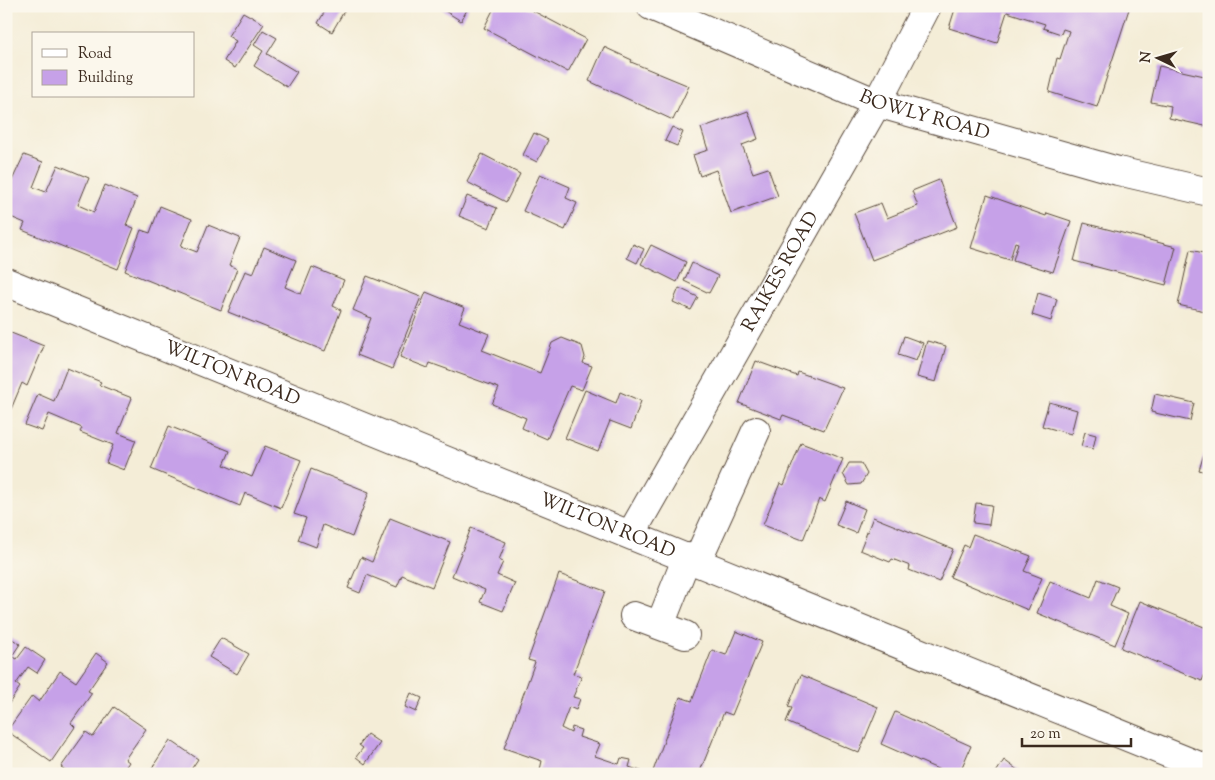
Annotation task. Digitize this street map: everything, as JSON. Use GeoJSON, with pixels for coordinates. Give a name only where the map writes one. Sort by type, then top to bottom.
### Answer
{"type":"FeatureCollection","features":[{"type":"Feature","properties":{"kind":"street","name":"BOWLY ROAD"},"geometry":{"type":"LineString","coordinates":[[651,6],[877,103],[1118,171],[1209,192]]}},
{"type":"Feature","properties":{"kind":"street","name":"RAIKES ROAD"},"geometry":{"type":"LineString","coordinates":[[631,534],[877,103],[927,6]]}},
{"type":"Feature","properties":{"kind":"street","name":"WILTON ROAD"},"geometry":{"type":"LineString","coordinates":[[6,282],[1209,770]]}},
{"type":"Feature","properties":{"kind":"street"},"geometry":{"type":"LineString","coordinates":[[660,626],[756,431]]}},
{"type":"Feature","properties":{"kind":"street"},"geometry":{"type":"LineString","coordinates":[[634,616],[686,635]]}},
{"type":"Feature","properties":{"kind":"building"},"geometry":{"type":"Polygon","coordinates":[[[328,6],[347,6],[332,32],[318,23],[328,6]]]}},
{"type":"Feature","properties":{"kind":"building"},"geometry":{"type":"Polygon","coordinates":[[[437,6],[469,6],[461,21],[437,6]]]}},
{"type":"Feature","properties":{"kind":"building"},"geometry":{"type":"Polygon","coordinates":[[[495,6],[524,6],[586,39],[568,72],[484,28],[495,6]]]}},
{"type":"Feature","properties":{"kind":"building"},"geometry":{"type":"Polygon","coordinates":[[[956,6],[1130,6],[1097,107],[1049,92],[1057,58],[1060,59],[1069,31],[1063,29],[1061,34],[1043,28],[1045,24],[1007,12],[997,43],[949,28],[956,6]]]}},
{"type":"Feature","properties":{"kind":"building"},"geometry":{"type":"Polygon","coordinates":[[[243,12],[264,24],[235,68],[224,61],[236,41],[228,36],[243,12]]]}},
{"type":"Feature","properties":{"kind":"building"},"geometry":{"type":"Polygon","coordinates":[[[263,30],[277,38],[267,54],[297,72],[287,87],[254,66],[263,51],[254,45],[263,30]]]}},
{"type":"Feature","properties":{"kind":"building"},"geometry":{"type":"Polygon","coordinates":[[[604,47],[632,60],[631,62],[689,86],[673,120],[589,81],[604,47]]]}},
{"type":"Feature","properties":{"kind":"building"},"geometry":{"type":"Polygon","coordinates":[[[1159,66],[1209,77],[1209,127],[1169,118],[1171,106],[1151,102],[1159,66]]]}},
{"type":"Feature","properties":{"kind":"building"},"geometry":{"type":"Polygon","coordinates":[[[748,111],[758,139],[742,145],[753,173],[768,168],[778,196],[731,213],[716,170],[700,176],[693,155],[708,150],[701,128],[748,111]]]}},
{"type":"Feature","properties":{"kind":"building"},"geometry":{"type":"Polygon","coordinates":[[[672,127],[683,132],[677,146],[665,141],[672,127]]]}},
{"type":"Feature","properties":{"kind":"building"},"geometry":{"type":"Polygon","coordinates":[[[534,133],[548,140],[537,162],[523,155],[534,133]]]}},
{"type":"Feature","properties":{"kind":"building"},"geometry":{"type":"Polygon","coordinates":[[[482,154],[520,174],[506,202],[467,182],[482,154]]]}},
{"type":"Feature","properties":{"kind":"building"},"geometry":{"type":"Polygon","coordinates":[[[24,155],[43,162],[33,187],[46,192],[58,165],[89,178],[78,205],[94,212],[105,185],[137,198],[126,225],[134,228],[118,269],[22,230],[25,223],[6,215],[6,193],[24,155]]]}},
{"type":"Feature","properties":{"kind":"building"},"geometry":{"type":"Polygon","coordinates":[[[540,174],[570,187],[566,198],[577,203],[565,230],[523,211],[540,174]]]}},
{"type":"Feature","properties":{"kind":"building"},"geometry":{"type":"Polygon","coordinates":[[[939,180],[957,227],[872,260],[854,213],[881,203],[887,218],[918,206],[912,191],[939,180]]]}},
{"type":"Feature","properties":{"kind":"building"},"geometry":{"type":"Polygon","coordinates":[[[987,195],[1046,216],[1047,213],[1071,221],[1053,272],[1013,260],[1018,243],[1015,242],[1010,260],[971,248],[987,195]]]}},
{"type":"Feature","properties":{"kind":"building"},"geometry":{"type":"Polygon","coordinates":[[[467,196],[497,208],[489,228],[459,216],[467,196]]]}},
{"type":"Feature","properties":{"kind":"building"},"geometry":{"type":"Polygon","coordinates":[[[160,206],[192,219],[181,246],[197,252],[208,225],[240,238],[229,265],[237,269],[221,310],[125,271],[141,230],[150,233],[160,206]]]}},
{"type":"Feature","properties":{"kind":"building"},"geometry":{"type":"Polygon","coordinates":[[[1084,223],[1176,247],[1166,285],[1074,261],[1084,223]]]}},
{"type":"Feature","properties":{"kind":"building"},"geometry":{"type":"Polygon","coordinates":[[[633,244],[644,249],[637,263],[627,258],[633,244]]]}},
{"type":"Feature","properties":{"kind":"building"},"geometry":{"type":"Polygon","coordinates":[[[651,245],[686,262],[677,282],[641,264],[651,245]]]}},
{"type":"Feature","properties":{"kind":"building"},"geometry":{"type":"Polygon","coordinates":[[[264,247],[296,260],[285,287],[301,294],[312,267],[344,280],[333,306],[341,310],[325,351],[228,312],[245,271],[253,274],[264,247]]]}},
{"type":"Feature","properties":{"kind":"building"},"geometry":{"type":"Polygon","coordinates":[[[1190,250],[1209,254],[1209,312],[1178,305],[1190,250]]]}},
{"type":"Feature","properties":{"kind":"building"},"geometry":{"type":"Polygon","coordinates":[[[692,263],[718,276],[709,293],[684,281],[692,263]]]}},
{"type":"Feature","properties":{"kind":"building"},"geometry":{"type":"Polygon","coordinates":[[[367,276],[421,297],[392,369],[357,355],[371,318],[353,310],[367,276]]]}},
{"type":"Feature","properties":{"kind":"building"},"geometry":{"type":"Polygon","coordinates":[[[679,288],[698,297],[691,310],[673,302],[679,288]]]}},
{"type":"Feature","properties":{"kind":"building"},"geometry":{"type":"Polygon","coordinates":[[[426,292],[465,308],[459,322],[489,334],[482,350],[540,373],[552,343],[562,338],[582,346],[585,357],[583,363],[592,366],[582,390],[570,386],[547,439],[522,428],[526,418],[492,404],[499,388],[430,363],[428,368],[400,357],[426,292]]]}},
{"type":"Feature","properties":{"kind":"building"},"geometry":{"type":"Polygon","coordinates":[[[1038,293],[1057,299],[1051,321],[1032,315],[1038,293]]]}},
{"type":"Feature","properties":{"kind":"building"},"geometry":{"type":"Polygon","coordinates":[[[6,331],[44,346],[27,386],[22,383],[6,421],[6,331]]]}},
{"type":"Feature","properties":{"kind":"building"},"geometry":{"type":"Polygon","coordinates":[[[904,336],[923,343],[916,361],[898,355],[904,336]]]}},
{"type":"Feature","properties":{"kind":"building"},"geometry":{"type":"Polygon","coordinates":[[[927,341],[946,346],[936,382],[917,377],[927,341]]]}},
{"type":"Feature","properties":{"kind":"building"},"geometry":{"type":"Polygon","coordinates":[[[756,361],[797,376],[798,372],[843,388],[824,430],[783,415],[781,419],[739,403],[756,361]]]}},
{"type":"Feature","properties":{"kind":"building"},"geometry":{"type":"Polygon","coordinates":[[[67,368],[101,382],[99,385],[132,398],[118,433],[136,440],[124,470],[106,463],[113,445],[80,432],[82,428],[49,414],[42,431],[25,425],[38,394],[54,401],[67,368]]]}},
{"type":"Feature","properties":{"kind":"building"},"geometry":{"type":"Polygon","coordinates":[[[585,390],[616,403],[620,392],[641,401],[631,429],[610,421],[598,451],[565,438],[585,390]]]}},
{"type":"Feature","properties":{"kind":"building"},"geometry":{"type":"Polygon","coordinates":[[[1155,394],[1194,403],[1190,421],[1151,412],[1155,394]]]}},
{"type":"Feature","properties":{"kind":"building"},"geometry":{"type":"Polygon","coordinates":[[[1049,402],[1077,410],[1071,434],[1042,426],[1049,402]]]}},
{"type":"Feature","properties":{"kind":"building"},"geometry":{"type":"Polygon","coordinates":[[[169,426],[230,451],[224,465],[252,477],[265,446],[301,460],[281,508],[245,493],[240,506],[151,469],[169,426]]]}},
{"type":"Feature","properties":{"kind":"building"},"geometry":{"type":"Polygon","coordinates":[[[1085,432],[1096,435],[1093,449],[1081,446],[1085,432]]]}},
{"type":"Feature","properties":{"kind":"building"},"geometry":{"type":"Polygon","coordinates":[[[801,443],[843,459],[825,502],[819,499],[803,540],[763,525],[780,483],[784,485],[801,443]]]}},
{"type":"Feature","properties":{"kind":"building"},"geometry":{"type":"Polygon","coordinates":[[[1204,454],[1209,456],[1209,473],[1199,470],[1204,454]]]}},
{"type":"Feature","properties":{"kind":"building"},"geometry":{"type":"Polygon","coordinates":[[[849,463],[861,463],[867,474],[861,484],[849,485],[843,474],[849,463]]]}},
{"type":"Feature","properties":{"kind":"building"},"geometry":{"type":"Polygon","coordinates":[[[311,469],[369,492],[352,537],[323,525],[316,547],[298,540],[306,518],[294,514],[311,469]]]}},
{"type":"Feature","properties":{"kind":"building"},"geometry":{"type":"Polygon","coordinates":[[[846,501],[865,509],[856,533],[836,525],[846,501]]]}},
{"type":"Feature","properties":{"kind":"building"},"geometry":{"type":"Polygon","coordinates":[[[976,503],[992,505],[989,525],[973,523],[976,503]]]}},
{"type":"Feature","properties":{"kind":"building"},"geometry":{"type":"Polygon","coordinates":[[[873,517],[953,549],[939,582],[909,570],[910,566],[892,559],[890,562],[860,550],[873,517]]]}},
{"type":"Feature","properties":{"kind":"building"},"geometry":{"type":"Polygon","coordinates":[[[390,518],[450,542],[432,587],[402,575],[397,587],[367,575],[360,593],[348,588],[361,557],[372,562],[390,518]]]}},
{"type":"Feature","properties":{"kind":"building"},"geometry":{"type":"Polygon","coordinates":[[[471,528],[506,542],[499,560],[503,562],[497,575],[515,583],[503,611],[480,602],[485,590],[452,576],[471,528]]]}},
{"type":"Feature","properties":{"kind":"building"},"geometry":{"type":"Polygon","coordinates":[[[973,534],[1031,556],[1024,571],[1042,578],[1028,610],[950,577],[964,545],[968,547],[973,534]]]}},
{"type":"Feature","properties":{"kind":"building"},"geometry":{"type":"Polygon","coordinates":[[[559,574],[605,591],[573,674],[582,676],[573,697],[580,699],[576,710],[569,707],[561,728],[571,733],[572,727],[581,730],[579,737],[600,744],[595,756],[619,764],[621,758],[631,760],[629,767],[650,774],[539,774],[542,761],[504,748],[535,662],[528,660],[559,574]]]}},
{"type":"Feature","properties":{"kind":"building"},"geometry":{"type":"Polygon","coordinates":[[[1098,579],[1118,587],[1110,606],[1128,614],[1115,645],[1037,613],[1050,581],[1091,598],[1098,579]]]}},
{"type":"Feature","properties":{"kind":"building"},"geometry":{"type":"Polygon","coordinates":[[[1140,601],[1209,629],[1209,664],[1202,681],[1121,648],[1140,601]]]}},
{"type":"Feature","properties":{"kind":"building"},"geometry":{"type":"Polygon","coordinates":[[[736,631],[762,642],[732,715],[724,712],[699,774],[652,774],[680,697],[692,701],[712,650],[726,655],[736,631]]]}},
{"type":"Feature","properties":{"kind":"building"},"geometry":{"type":"Polygon","coordinates":[[[6,635],[20,644],[12,656],[17,659],[26,647],[45,660],[37,673],[28,667],[16,684],[20,687],[6,708],[6,635]]]}},
{"type":"Feature","properties":{"kind":"building"},"geometry":{"type":"Polygon","coordinates":[[[221,638],[249,654],[237,674],[209,657],[221,638]]]}},
{"type":"Feature","properties":{"kind":"building"},"geometry":{"type":"Polygon","coordinates":[[[96,653],[108,662],[88,691],[92,693],[71,723],[75,727],[51,762],[7,731],[32,696],[39,702],[60,671],[76,682],[96,653]]]}},
{"type":"Feature","properties":{"kind":"building"},"geometry":{"type":"Polygon","coordinates":[[[801,675],[878,707],[859,753],[786,722],[792,708],[788,707],[801,675]]]}},
{"type":"Feature","properties":{"kind":"building"},"geometry":{"type":"Polygon","coordinates":[[[411,693],[422,698],[416,712],[405,707],[411,693]]]}},
{"type":"Feature","properties":{"kind":"building"},"geometry":{"type":"Polygon","coordinates":[[[114,707],[146,729],[125,759],[129,762],[121,774],[71,774],[61,767],[86,732],[93,737],[114,707]]]}},
{"type":"Feature","properties":{"kind":"building"},"geometry":{"type":"Polygon","coordinates":[[[895,712],[971,746],[959,774],[949,774],[881,744],[895,712]]]}},
{"type":"Feature","properties":{"kind":"building"},"geometry":{"type":"Polygon","coordinates":[[[367,734],[380,743],[365,764],[356,757],[363,748],[359,745],[367,734]]]}},
{"type":"Feature","properties":{"kind":"building"},"geometry":{"type":"Polygon","coordinates":[[[170,740],[198,759],[188,774],[148,774],[170,740]]]}},
{"type":"Feature","properties":{"kind":"building"},"geometry":{"type":"Polygon","coordinates":[[[1004,760],[1023,774],[995,774],[1004,760]]]}}]}
